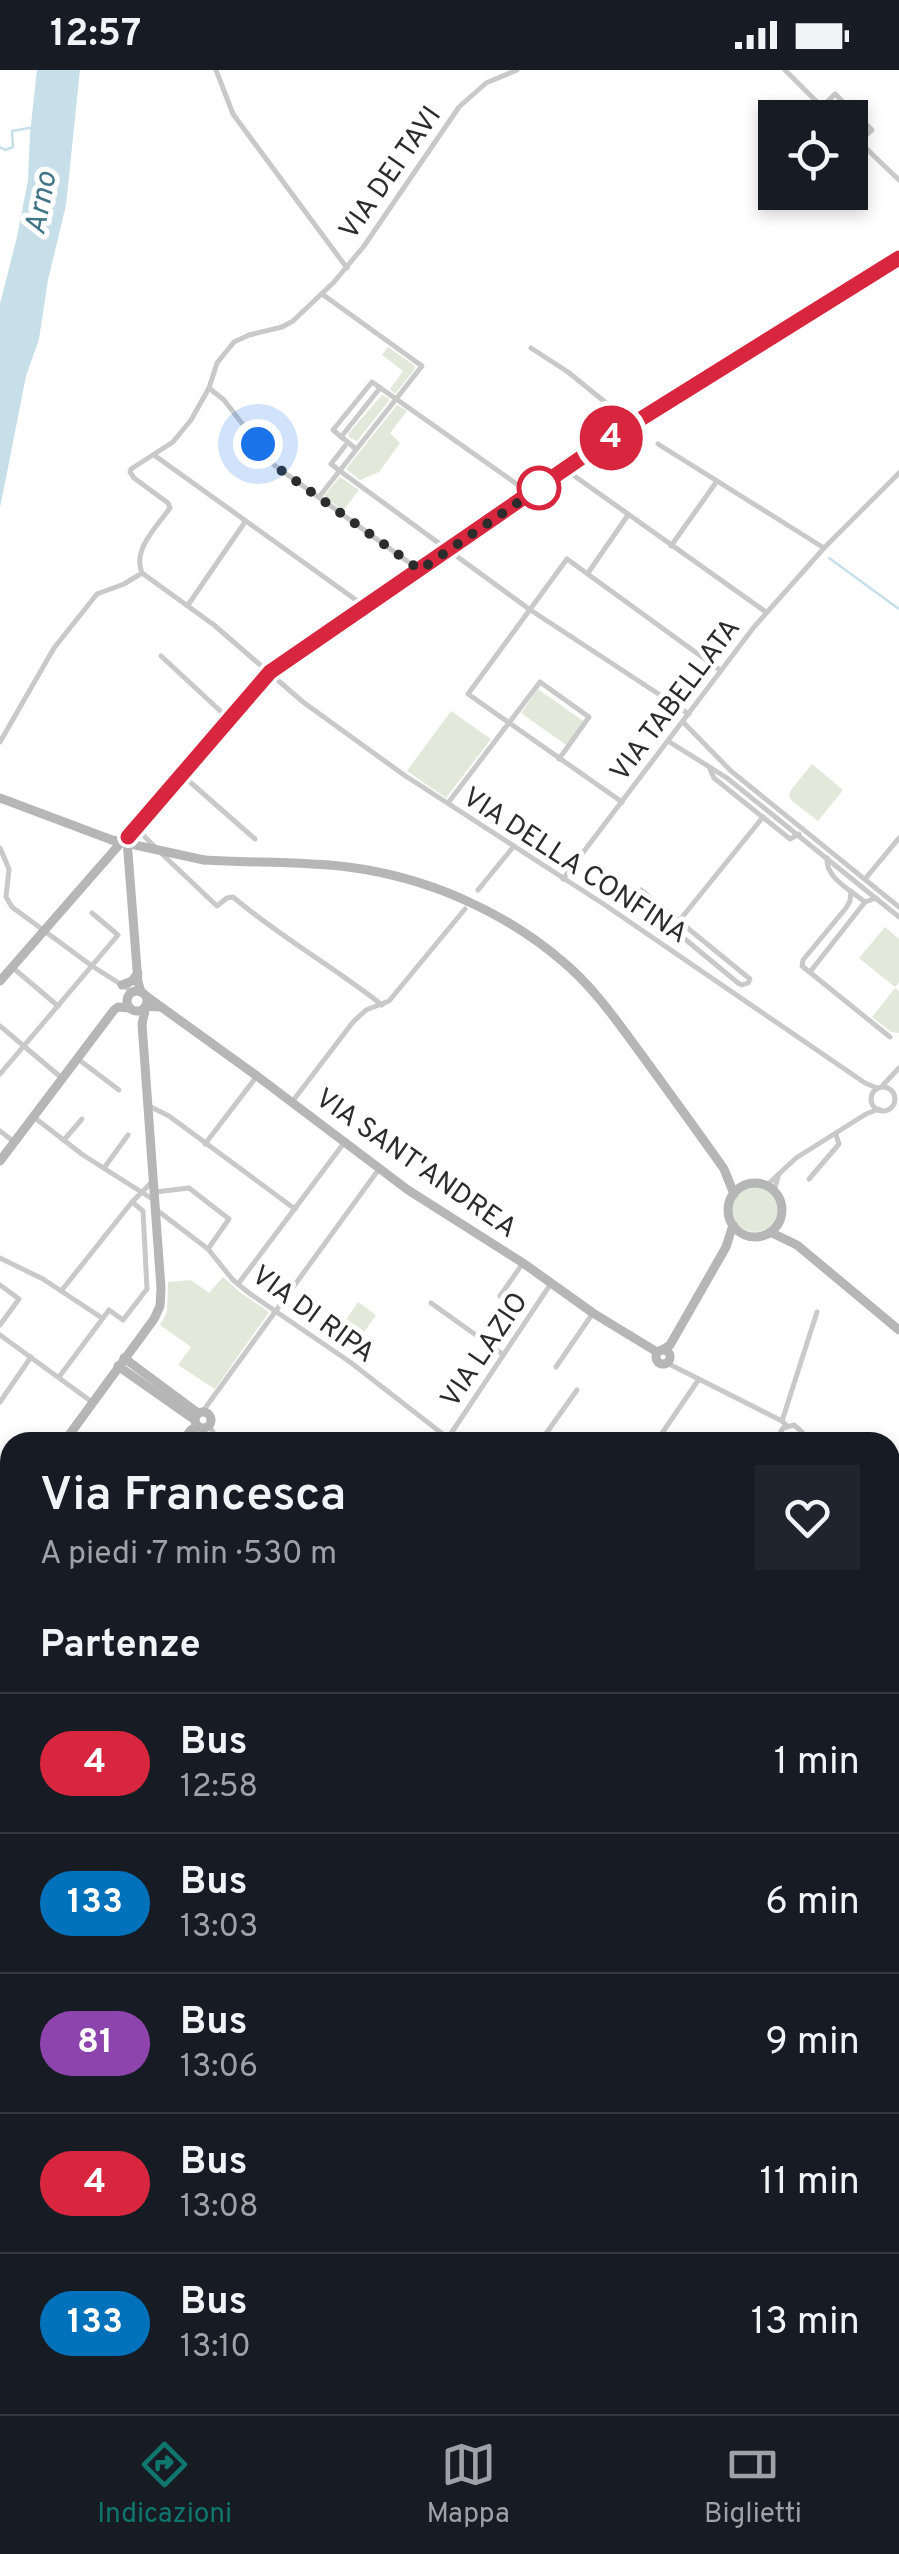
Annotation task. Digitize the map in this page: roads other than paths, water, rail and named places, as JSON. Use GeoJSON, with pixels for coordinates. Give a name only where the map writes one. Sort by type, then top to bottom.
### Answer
{"type":"FeatureCollection","features":[{"type":"Feature","properties":{"kind":"main road"},"geometry":{"type":"LineString","coordinates":[[0,981],[270,672],[632,424],[899,258]]}},
{"type":"Feature","properties":{"kind":"main road"},"geometry":{"type":"LineString","coordinates":[[0,798],[112,840],[158,852],[204,860],[351,868],[417,882],[465,899],[564,962],[599,998],[724,1169],[734,1194]]}},
{"type":"Feature","properties":{"kind":"main road"},"geometry":{"type":"LineString","coordinates":[[71,1432],[154,1319],[162,1288],[142,1024],[136,990],[128,837]]}},
{"type":"Feature","properties":{"kind":"main road"},"geometry":{"type":"LineString","coordinates":[[136,990],[127,1002],[142,1024]]}},
{"type":"Feature","properties":{"kind":"main road"},"geometry":{"type":"LineString","coordinates":[[0,1162],[115,1008],[141,1010],[136,990]]}},
{"type":"Feature","properties":{"kind":"main road","name":"VIA SANT'ANDREA"},"geometry":{"type":"LineString","coordinates":[[136,990],[434,1208],[664,1355]]}},
{"type":"Feature","properties":{"kind":"main road"},"geometry":{"type":"LineString","coordinates":[[724,1169],[746,1184]]}},
{"type":"Feature","properties":{"kind":"main road"},"geometry":{"type":"LineString","coordinates":[[746,1184],[771,1188],[782,1207],[780,1221],[770,1232],[746,1235],[733,1224],[728,1212],[734,1194],[746,1184]]}},
{"type":"Feature","properties":{"kind":"main road"},"geometry":{"type":"LineString","coordinates":[[780,1221],[797,1245]]}},
{"type":"Feature","properties":{"kind":"main road"},"geometry":{"type":"LineString","coordinates":[[664,1355],[726,1247],[733,1224]]}},
{"type":"Feature","properties":{"kind":"main road"},"geometry":{"type":"LineString","coordinates":[[770,1232],[797,1245],[899,1330]]}},
{"type":"Feature","properties":{"kind":"main road"},"geometry":{"type":"LineString","coordinates":[[726,1247],[746,1235]]}},
{"type":"Feature","properties":{"kind":"main road"},"geometry":{"type":"LineString","coordinates":[[121,1362],[203,1416],[190,1432]]}},
{"type":"Feature","properties":{"kind":"street","name":"VIA DEI TAVI"},"geometry":{"type":"LineString","coordinates":[[216,70],[240,125],[347,268]]}},
{"type":"Feature","properties":{"kind":"street","name":"VIA DEI TAVI"},"geometry":{"type":"LineString","coordinates":[[208,388],[217,363],[234,342],[293,321],[347,268],[459,106],[486,84],[517,70]]}},
{"type":"Feature","properties":{"kind":"street"},"geometry":{"type":"LineString","coordinates":[[785,70],[815,100]]}},
{"type":"Feature","properties":{"kind":"street"},"geometry":{"type":"LineString","coordinates":[[868,151],[899,180]]}},
{"type":"Feature","properties":{"kind":"street"},"geometry":{"type":"LineString","coordinates":[[319,497],[422,366],[322,294]]}},
{"type":"Feature","properties":{"kind":"street"},"geometry":{"type":"LineString","coordinates":[[532,348],[632,424]]}},
{"type":"Feature","properties":{"kind":"street"},"geometry":{"type":"LineString","coordinates":[[270,672],[188,604],[142,573],[138,564],[139,555],[170,508],[134,478],[130,470],[173,442],[208,388],[224,400],[274,465],[420,570]]}},
{"type":"Feature","properties":{"kind":"street"},"geometry":{"type":"LineString","coordinates":[[356,449],[342,437],[380,388],[530,494]]}},
{"type":"Feature","properties":{"kind":"street"},"geometry":{"type":"LineString","coordinates":[[658,444],[824,548]]}},
{"type":"Feature","properties":{"kind":"street"},"geometry":{"type":"LineString","coordinates":[[345,446],[331,464],[529,609],[688,714]]}},
{"type":"Feature","properties":{"kind":"street"},"geometry":{"type":"LineString","coordinates":[[154,455],[366,606]]}},
{"type":"Feature","properties":{"kind":"street"},"geometry":{"type":"LineString","coordinates":[[566,470],[766,612]]}},
{"type":"Feature","properties":{"kind":"street","name":"VIA TABELLATA"},"geometry":{"type":"LineString","coordinates":[[564,879],[766,612],[899,473]]}},
{"type":"Feature","properties":{"kind":"street"},"geometry":{"type":"LineString","coordinates":[[671,546],[717,481]]}},
{"type":"Feature","properties":{"kind":"street"},"geometry":{"type":"LineString","coordinates":[[588,573],[628,516]]}},
{"type":"Feature","properties":{"kind":"street"},"geometry":{"type":"LineString","coordinates":[[188,604],[245,522]]}},
{"type":"Feature","properties":{"kind":"street"},"geometry":{"type":"LineString","coordinates":[[622,802],[468,694],[529,609],[567,559],[720,670]]}},
{"type":"Feature","properties":{"kind":"street"},"geometry":{"type":"LineString","coordinates":[[0,742],[54,648],[97,594],[142,573]]}},
{"type":"Feature","properties":{"kind":"street"},"geometry":{"type":"LineString","coordinates":[[161,656],[229,719]]}},
{"type":"Feature","properties":{"kind":"street","name":"VIA DELLA CONFINA"},"geometry":{"type":"LineString","coordinates":[[270,672],[303,702],[404,775],[877,1090]]}},
{"type":"Feature","properties":{"kind":"street"},"geometry":{"type":"LineString","coordinates":[[448,803],[540,682],[590,717],[560,759]]}},
{"type":"Feature","properties":{"kind":"street"},"geometry":{"type":"LineString","coordinates":[[683,722],[731,772],[899,907]]}},
{"type":"Feature","properties":{"kind":"street"},"geometry":{"type":"LineString","coordinates":[[668,741],[727,778],[899,917]]}},
{"type":"Feature","properties":{"kind":"street"},"geometry":{"type":"LineString","coordinates":[[708,766],[714,778],[790,839],[799,834]]}},
{"type":"Feature","properties":{"kind":"street"},"geometry":{"type":"LineString","coordinates":[[181,774],[255,839]]}},
{"type":"Feature","properties":{"kind":"street"},"geometry":{"type":"LineString","coordinates":[[679,921],[763,817]]}},
{"type":"Feature","properties":{"kind":"street"},"geometry":{"type":"LineString","coordinates":[[135,828],[217,906],[233,897],[264,923],[382,1004]]}},
{"type":"Feature","properties":{"kind":"street"},"geometry":{"type":"LineString","coordinates":[[865,878],[899,838]]}},
{"type":"Feature","properties":{"kind":"street"},"geometry":{"type":"LineString","coordinates":[[478,890],[514,846]]}},
{"type":"Feature","properties":{"kind":"street","name":"VIA SANT'ANDREA"},"geometry":{"type":"LineString","coordinates":[[0,848],[9,869],[8,902],[92,966],[136,990]]}},
{"type":"Feature","properties":{"kind":"street"},"geometry":{"type":"LineString","coordinates":[[827,858],[828,871],[865,902]]}},
{"type":"Feature","properties":{"kind":"street"},"geometry":{"type":"LineString","coordinates":[[641,890],[679,921],[750,979],[748,983],[738,984],[651,911],[636,904],[637,894],[641,890]]}},
{"type":"Feature","properties":{"kind":"street"},"geometry":{"type":"LineString","coordinates":[[851,891],[848,905],[802,966],[890,1037]]}},
{"type":"Feature","properties":{"kind":"street"},"geometry":{"type":"LineString","coordinates":[[810,972],[865,902],[876,898]]}},
{"type":"Feature","properties":{"kind":"street"},"geometry":{"type":"LineString","coordinates":[[292,1102],[353,1022],[366,1010],[390,1001],[465,908]]}},
{"type":"Feature","properties":{"kind":"street"},"geometry":{"type":"LineString","coordinates":[[0,1074],[118,935],[92,913]]}},
{"type":"Feature","properties":{"kind":"street"},"geometry":{"type":"LineString","coordinates":[[12,967],[58,1006]]}},
{"type":"Feature","properties":{"kind":"street"},"geometry":{"type":"LineString","coordinates":[[0,1026],[63,1079]]}},
{"type":"Feature","properties":{"kind":"street"},"geometry":{"type":"LineString","coordinates":[[78,1058],[120,1090]]}},
{"type":"Feature","properties":{"kind":"street"},"geometry":{"type":"LineString","coordinates":[[866,1114],[877,1090],[899,1068]]}},
{"type":"Feature","properties":{"kind":"street"},"geometry":{"type":"LineString","coordinates":[[205,1144],[257,1076]]}},
{"type":"Feature","properties":{"kind":"street"},"geometry":{"type":"LineString","coordinates":[[771,1188],[796,1158],[866,1114],[898,1104],[892,1078]]}},
{"type":"Feature","properties":{"kind":"street"},"geometry":{"type":"LineString","coordinates":[[877,1090],[892,1091]]}},
{"type":"Feature","properties":{"kind":"street"},"geometry":{"type":"LineString","coordinates":[[872,1104],[879,1110]]}},
{"type":"Feature","properties":{"kind":"street"},"geometry":{"type":"LineString","coordinates":[[149,1106],[169,1116],[295,1210]]}},
{"type":"Feature","properties":{"kind":"street","name":"VIA DI RIPA"},"geometry":{"type":"LineString","coordinates":[[34,1118],[156,1201],[208,1249],[238,1284],[350,1362],[440,1432]]}},
{"type":"Feature","properties":{"kind":"street"},"geometry":{"type":"LineString","coordinates":[[64,1140],[82,1118]]}},
{"type":"Feature","properties":{"kind":"street"},"geometry":{"type":"LineString","coordinates":[[0,1131],[15,1142]]}},
{"type":"Feature","properties":{"kind":"street"},"geometry":{"type":"LineString","coordinates":[[809,1179],[839,1144],[836,1135]]}},
{"type":"Feature","properties":{"kind":"street"},"geometry":{"type":"LineString","coordinates":[[104,1168],[128,1136]]}},
{"type":"Feature","properties":{"kind":"street"},"geometry":{"type":"LineString","coordinates":[[238,1284],[345,1142]]}},
{"type":"Feature","properties":{"kind":"street"},"geometry":{"type":"LineString","coordinates":[[213,1432],[203,1416],[379,1168]]}},
{"type":"Feature","properties":{"kind":"street"},"geometry":{"type":"LineString","coordinates":[[62,1290],[141,1191],[155,1180]]}},
{"type":"Feature","properties":{"kind":"street"},"geometry":{"type":"LineString","coordinates":[[156,1201],[189,1188],[229,1219],[208,1249]]}},
{"type":"Feature","properties":{"kind":"street"},"geometry":{"type":"LineString","coordinates":[[59,1377],[108,1310],[123,1320],[147,1289],[143,1211],[132,1202]]}},
{"type":"Feature","properties":{"kind":"street"},"geometry":{"type":"LineString","coordinates":[[0,1258],[62,1290],[102,1318]]}},
{"type":"Feature","properties":{"kind":"street"},"geometry":{"type":"LineString","coordinates":[[500,1296],[523,1263]]}},
{"type":"Feature","properties":{"kind":"street","name":"VIA LAZIO"},"geometry":{"type":"LineString","coordinates":[[455,1432],[551,1282]]}},
{"type":"Feature","properties":{"kind":"street"},"geometry":{"type":"LineString","coordinates":[[0,1285],[19,1299],[0,1325]]}},
{"type":"Feature","properties":{"kind":"street"},"geometry":{"type":"LineString","coordinates":[[431,1303],[502,1354]]}},
{"type":"Feature","properties":{"kind":"street"},"geometry":{"type":"LineString","coordinates":[[780,1432],[817,1312]]}},
{"type":"Feature","properties":{"kind":"street"},"geometry":{"type":"LineString","coordinates":[[556,1367],[593,1313]]}},
{"type":"Feature","properties":{"kind":"street"},"geometry":{"type":"LineString","coordinates":[[0,1334],[92,1402]]}},
{"type":"Feature","properties":{"kind":"street","name":"VIA SANT'ANDREA"},"geometry":{"type":"LineString","coordinates":[[664,1355],[700,1378],[798,1427],[801,1432]]}},
{"type":"Feature","properties":{"kind":"street"},"geometry":{"type":"LineString","coordinates":[[0,1402],[31,1357]]}},
{"type":"Feature","properties":{"kind":"street"},"geometry":{"type":"LineString","coordinates":[[663,1432],[700,1378]]}},
{"type":"Feature","properties":{"kind":"street"},"geometry":{"type":"LineString","coordinates":[[547,1432],[577,1390]]}},
{"type":"Feature","properties":{"kind":"water","name":"Arno"},"geometry":{"type":"Polygon","coordinates":[[[37,70],[80,70],[66,205],[0,508],[0,304],[28,180],[37,70]]]}},
{"type":"Feature","properties":{"kind":"waterway"},"geometry":{"type":"LineString","coordinates":[[0,147],[13,147],[12,131],[34,127]]}},
{"type":"Feature","properties":{"kind":"waterway"},"geometry":{"type":"LineString","coordinates":[[829,558],[899,609]]}}]}
